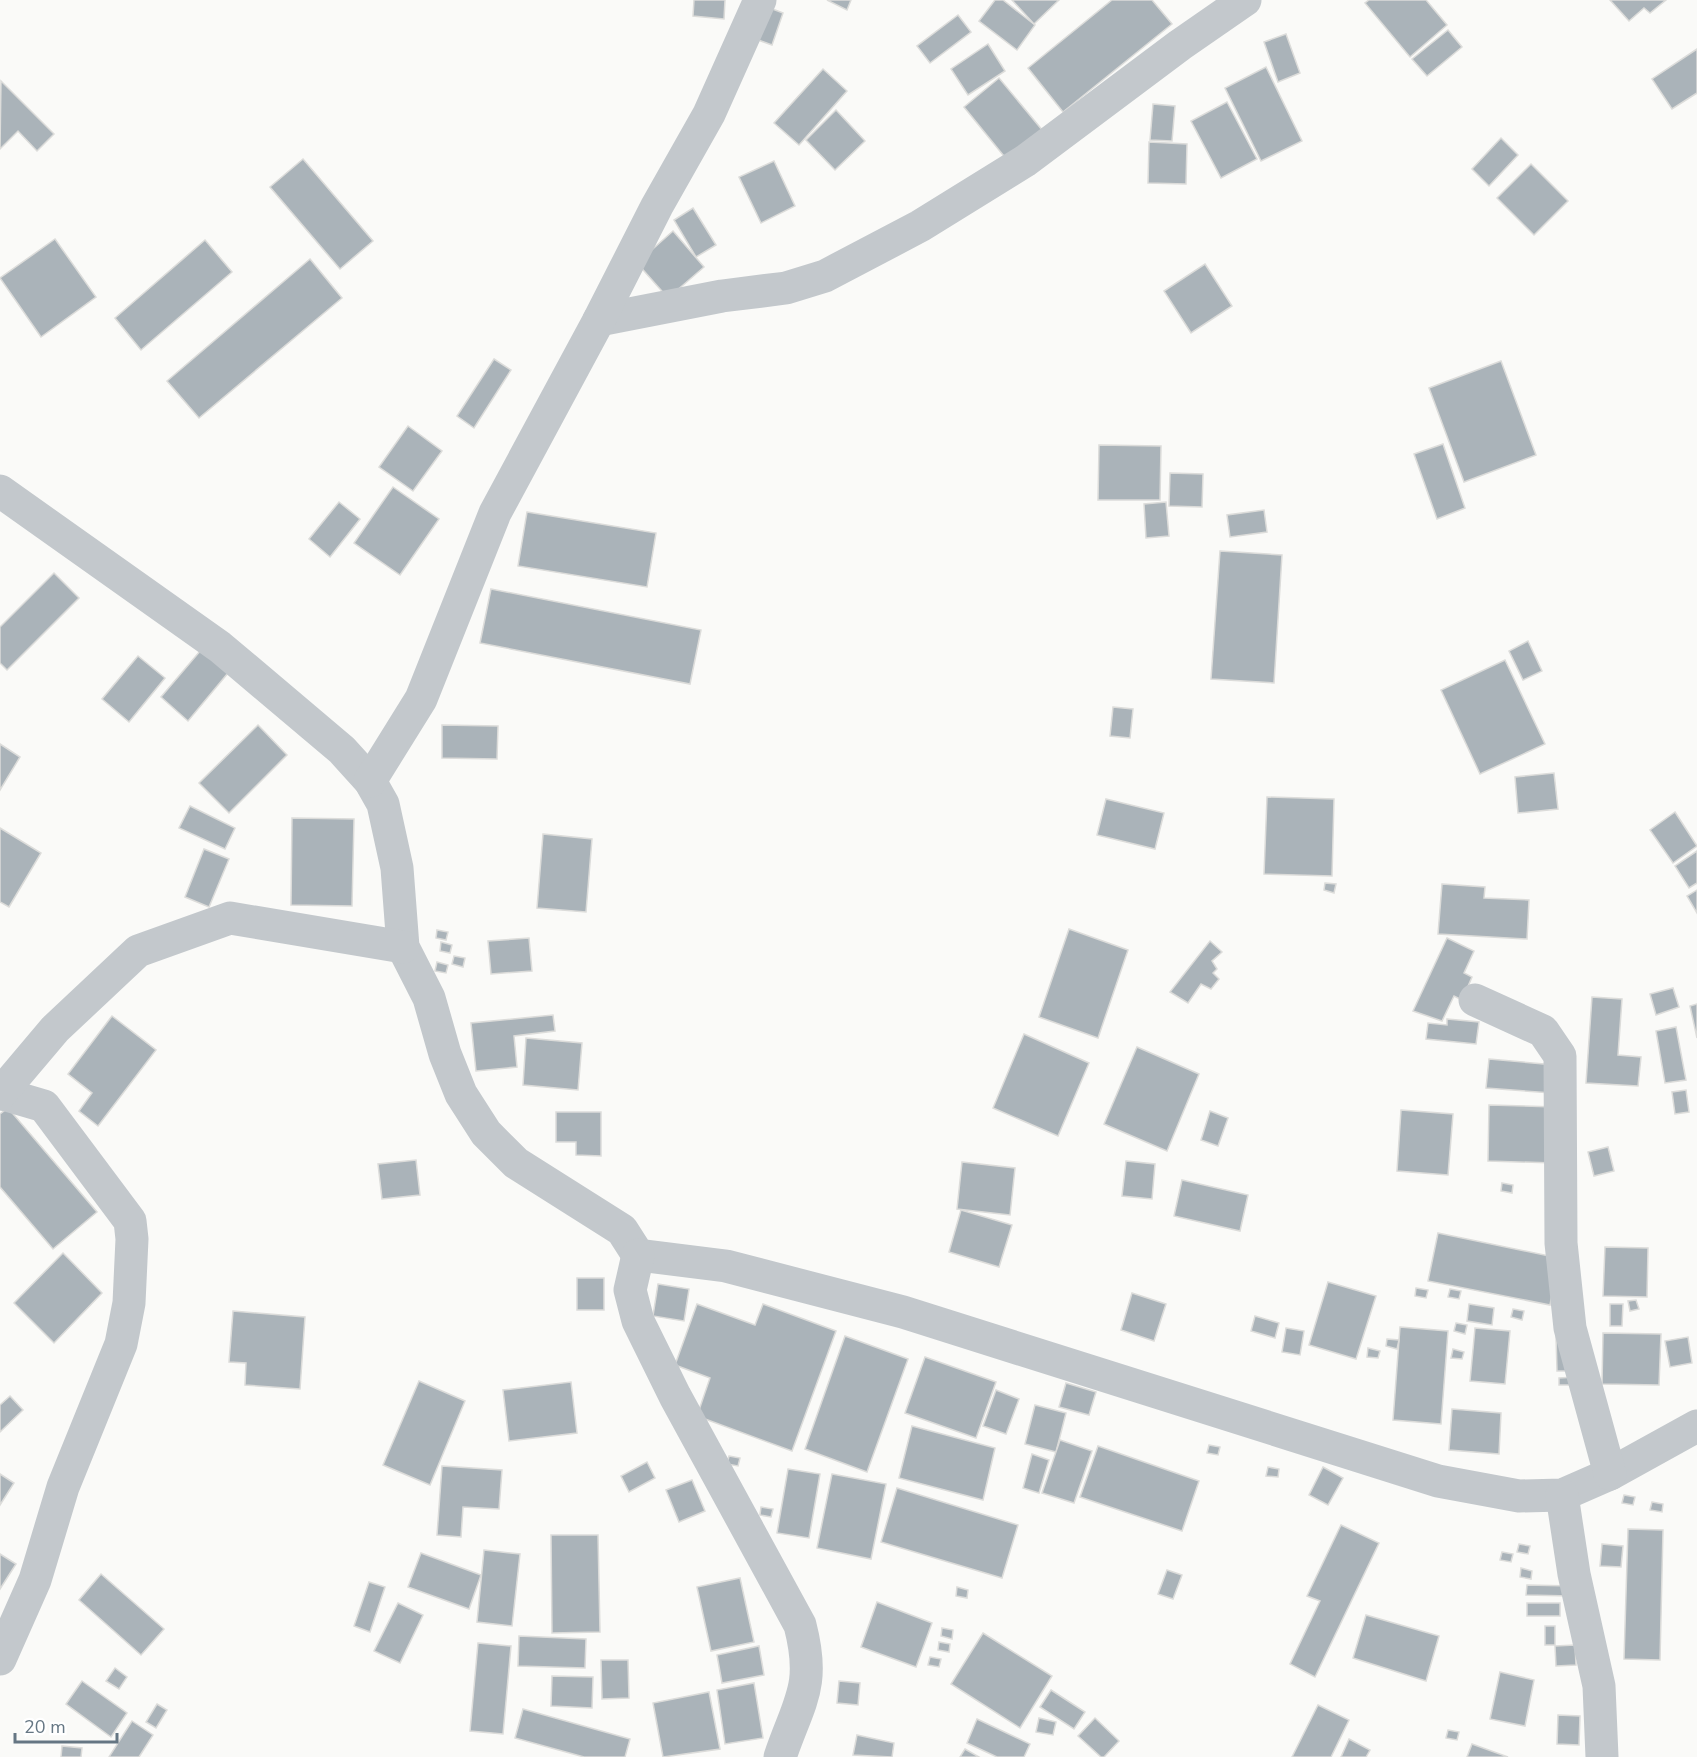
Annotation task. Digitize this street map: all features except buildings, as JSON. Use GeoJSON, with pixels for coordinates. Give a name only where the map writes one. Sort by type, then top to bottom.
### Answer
{"type":"FeatureCollection","features":[{"type":"Feature","properties":{"kind":"street"},"geometry":{"type":"LineString","coordinates":[[370,781],[421,699],[495,513],[599,320],[657,206],[709,114],[760,0]]}},
{"type":"Feature","properties":{"kind":"street"},"geometry":{"type":"LineString","coordinates":[[599,320],[722,296],[786,288],[825,276],[921,226],[1025,161],[1180,45],[1245,0]]}},
{"type":"Feature","properties":{"kind":"street"},"geometry":{"type":"LineString","coordinates":[[0,491],[220,647],[342,750],[370,781],[383,804],[397,868],[403,947],[429,998],[445,1054],[461,1094],[486,1133],[516,1163],[622,1230],[638,1255],[630,1290],[638,1321],[800,1625],[807,1652],[808,1678],[780,1757]]}},
{"type":"Feature","properties":{"kind":"street"},"geometry":{"type":"LineString","coordinates":[[0,1659],[36,1580],[63,1487],[121,1344],[129,1303],[132,1239],[130,1221],[44,1106],[0,1093],[55,1029],[138,951],[231,918],[403,947]]}},
{"type":"Feature","properties":{"kind":"street"},"geometry":{"type":"LineString","coordinates":[[1475,1000],[1543,1031],[1560,1056],[1561,1243],[1570,1328],[1610,1474]]}},
{"type":"Feature","properties":{"kind":"street"},"geometry":{"type":"LineString","coordinates":[[638,1255],[726,1266],[903,1312],[1438,1481],[1519,1496],[1562,1495],[1610,1474],[1697,1426]]}},
{"type":"Feature","properties":{"kind":"street"},"geometry":{"type":"LineString","coordinates":[[1562,1495],[1574,1574],[1599,1686],[1602,1757]]}}]}
